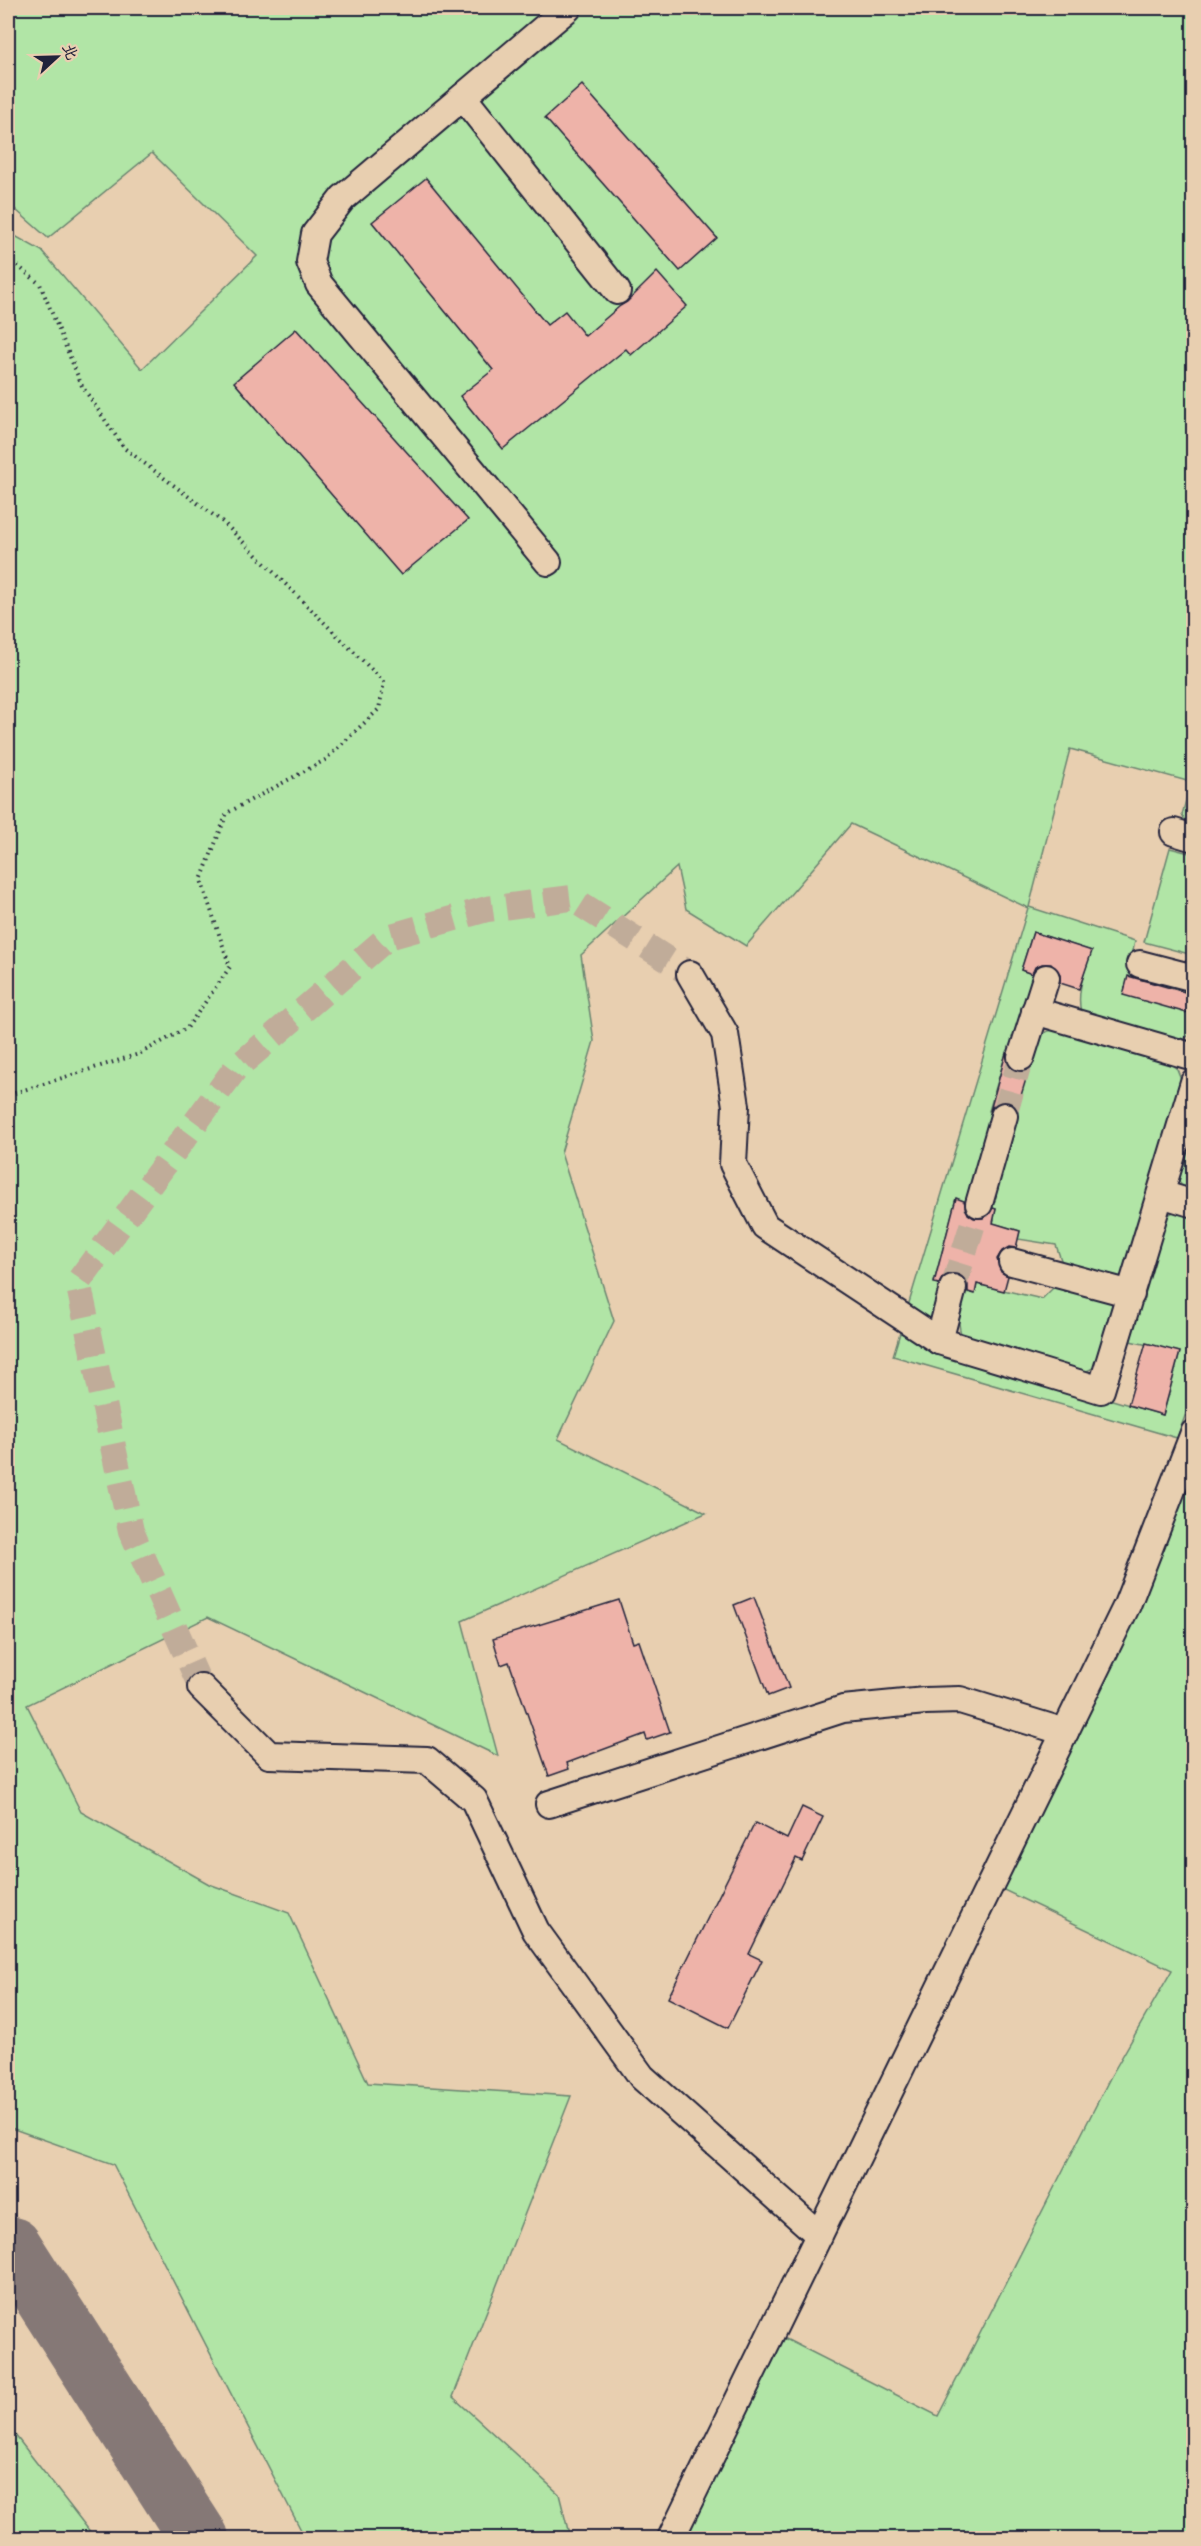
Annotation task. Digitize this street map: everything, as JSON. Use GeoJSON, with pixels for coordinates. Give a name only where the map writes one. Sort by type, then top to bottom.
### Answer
{"type":"FeatureCollection","features":[{"type":"Feature","properties":{"kind":"street"},"geometry":{"type":"LineString","coordinates":[[548,562],[319,284],[310,262],[315,234],[343,198],[568,8]]}},
{"type":"Feature","properties":{"kind":"street"},"geometry":{"type":"LineString","coordinates":[[463,97],[617,291]]}},
{"type":"Feature","properties":{"kind":"street"},"geometry":{"type":"LineString","coordinates":[[1140,964],[1194,978]]}},
{"type":"Feature","properties":{"kind":"street"},"geometry":{"type":"LineString","coordinates":[[690,974],[725,1034],[736,1106],[733,1164],[765,1226],[939,1341],[1101,1390],[1194,1082]]}},
{"type":"Feature","properties":{"kind":"street"},"geometry":{"type":"LineString","coordinates":[[1021,1057],[1046,978]]}},
{"type":"Feature","properties":{"kind":"street"},"geometry":{"type":"LineString","coordinates":[[1035,1011],[1194,1057]]}},
{"type":"Feature","properties":{"kind":"street"},"geometry":{"type":"LineString","coordinates":[[979,1204],[1004,1116]]}},
{"type":"Feature","properties":{"kind":"street"},"geometry":{"type":"LineString","coordinates":[[1161,1194],[1194,1204]]}},
{"type":"Feature","properties":{"kind":"street"},"geometry":{"type":"LineString","coordinates":[[1012,1263],[1131,1293]]}},
{"type":"Feature","properties":{"kind":"street"},"geometry":{"type":"LineString","coordinates":[[939,1341],[953,1288]]}},
{"type":"Feature","properties":{"kind":"street"},"geometry":{"type":"LineString","coordinates":[[671,2538],[1127,1605],[1194,1433]]}},
{"type":"Feature","properties":{"kind":"street"},"geometry":{"type":"LineString","coordinates":[[201,1687],[269,1755],[427,1760],[474,1800],[536,1931],[642,2077],[819,2235]]}},
{"type":"Feature","properties":{"kind":"street"},"geometry":{"type":"LineString","coordinates":[[549,1804],[843,1709],[960,1700],[1065,1732]]}},
{"type":"Feature","properties":{"kind":"path"},"geometry":{"type":"LineString","coordinates":[[8,258],[40,284],[82,386],[124,448],[224,524],[384,682],[379,709],[325,760],[227,813],[201,880],[230,967],[187,1028],[139,1054],[8,1095]]}},
{"type":"Feature","properties":{"kind":"green space"},"geometry":{"type":"Polygon","coordinates":[[[11,8],[1193,8],[1193,828],[1188,827],[1182,815],[1191,782],[1070,749],[1029,907],[1135,941],[1130,966],[1193,983],[1193,1033],[1180,1041],[1081,1013],[1080,989],[1091,951],[1033,932],[1021,970],[1038,976],[1012,1054],[1006,1053],[989,1111],[995,1113],[967,1202],[956,1199],[934,1282],[944,1286],[926,1345],[1163,1415],[1180,1352],[1130,1341],[1127,1329],[1159,1220],[1182,1207],[1193,1211],[1193,1394],[1177,1438],[893,1356],[1028,908],[851,824],[746,946],[686,909],[677,867],[581,955],[594,1041],[561,1153],[614,1321],[558,1439],[706,1513],[462,1621],[498,1756],[208,1617],[27,1705],[81,1812],[209,1884],[289,1913],[368,2083],[571,2096],[453,2397],[559,2494],[570,2538],[315,2538],[302,2532],[113,2164],[8,2127],[8,232],[42,251],[142,369],[257,256],[152,153],[48,238],[8,203],[8,10],[11,8]]]}},
{"type":"Feature","properties":{"kind":"green space"},"geometry":{"type":"Polygon","coordinates":[[[1170,848],[1193,854],[1193,955],[1144,942],[1170,848]]]}},
{"type":"Feature","properties":{"kind":"green space"},"geometry":{"type":"Polygon","coordinates":[[[1065,1025],[1163,1058],[1177,1069],[1183,1084],[1123,1275],[1115,1280],[1062,1263],[1056,1245],[1018,1239],[1020,1231],[993,1223],[996,1209],[989,1207],[1036,1038],[1065,1025]]]}},
{"type":"Feature","properties":{"kind":"green space"},"geometry":{"type":"Polygon","coordinates":[[[1193,1118],[1193,1189],[1181,1185],[1174,1169],[1193,1118]]]}},
{"type":"Feature","properties":{"kind":"green space"},"geometry":{"type":"Polygon","coordinates":[[[977,1284],[1042,1299],[1057,1284],[1112,1300],[1116,1311],[1101,1364],[1079,1375],[963,1340],[959,1321],[962,1290],[975,1293],[977,1284]]]}},
{"type":"Feature","properties":{"kind":"green space"},"geometry":{"type":"Polygon","coordinates":[[[1193,1433],[1193,2538],[671,2538],[772,2332],[938,2416],[1111,2076],[1172,1970],[991,1884],[1193,1433]]]}},
{"type":"Feature","properties":{"kind":"green space"},"geometry":{"type":"Polygon","coordinates":[[[8,2426],[95,2538],[8,2538],[8,2426]]]}},
{"type":"Feature","properties":{"kind":"building"},"geometry":{"type":"Polygon","coordinates":[[[582,85],[717,238],[680,271],[545,118],[582,85]]]}},
{"type":"Feature","properties":{"kind":"building"},"geometry":{"type":"Polygon","coordinates":[[[426,178],[547,325],[565,311],[585,336],[627,302],[657,272],[687,306],[631,355],[626,349],[503,449],[460,396],[493,370],[372,222],[426,178]]]}},
{"type":"Feature","properties":{"kind":"building"},"geometry":{"type":"Polygon","coordinates":[[[296,329],[468,520],[401,575],[234,382],[296,329]]]}},
{"type":"Feature","properties":{"kind":"building"},"geometry":{"type":"Polygon","coordinates":[[[1033,932],[1092,951],[1079,989],[1060,983],[1060,974],[1051,964],[1035,967],[1032,974],[1021,970],[1033,932]]]}},
{"type":"Feature","properties":{"kind":"building"},"geometry":{"type":"Polygon","coordinates":[[[1128,976],[1192,994],[1187,1013],[1123,995],[1128,976]]]}},
{"type":"Feature","properties":{"kind":"building"},"geometry":{"type":"Polygon","coordinates":[[[1006,1053],[1010,1068],[1017,1071],[1029,1069],[1017,1109],[1009,1102],[1001,1101],[990,1111],[1006,1053]]]}},
{"type":"Feature","properties":{"kind":"building"},"geometry":{"type":"Polygon","coordinates":[[[956,1198],[964,1201],[968,1214],[974,1218],[983,1218],[993,1208],[996,1209],[993,1223],[1020,1231],[1016,1248],[1009,1247],[1002,1251],[997,1259],[1001,1272],[1008,1276],[1004,1291],[977,1284],[975,1294],[968,1292],[968,1285],[964,1278],[956,1273],[943,1277],[939,1284],[934,1283],[956,1198]]]}},
{"type":"Feature","properties":{"kind":"building"},"geometry":{"type":"Polygon","coordinates":[[[1146,1343],[1180,1352],[1163,1415],[1128,1405],[1146,1343]]]}},
{"type":"Feature","properties":{"kind":"building"},"geometry":{"type":"Polygon","coordinates":[[[754,1597],[789,1688],[768,1696],[734,1605],[754,1597]]]}},
{"type":"Feature","properties":{"kind":"building"},"geometry":{"type":"Polygon","coordinates":[[[619,1600],[633,1643],[639,1641],[670,1732],[647,1740],[645,1734],[567,1763],[569,1769],[549,1776],[509,1662],[501,1665],[493,1639],[619,1600]]]}},
{"type":"Feature","properties":{"kind":"building"},"geometry":{"type":"Polygon","coordinates":[[[802,1807],[823,1817],[802,1861],[796,1858],[749,1954],[762,1960],[728,2028],[668,1998],[755,1823],[787,1839],[802,1807]]]}},
{"type":"Feature","properties":{"kind":"taxiway"},"geometry":{"type":"LineString","coordinates":[[12,2247],[199,2538]]}},
{"type":"Feature","properties":{"kind":"tunnel"},"geometry":{"type":"LineString","coordinates":[[201,1687],[131,1531],[78,1282],[235,1069],[388,937],[487,909],[571,898],[690,974]]}},
{"type":"Feature","properties":{"kind":"tunnel"},"geometry":{"type":"LineString","coordinates":[[1004,1116],[1021,1057]]}},
{"type":"Feature","properties":{"kind":"tunnel"},"geometry":{"type":"LineString","coordinates":[[953,1288],[979,1204]]}}]}
